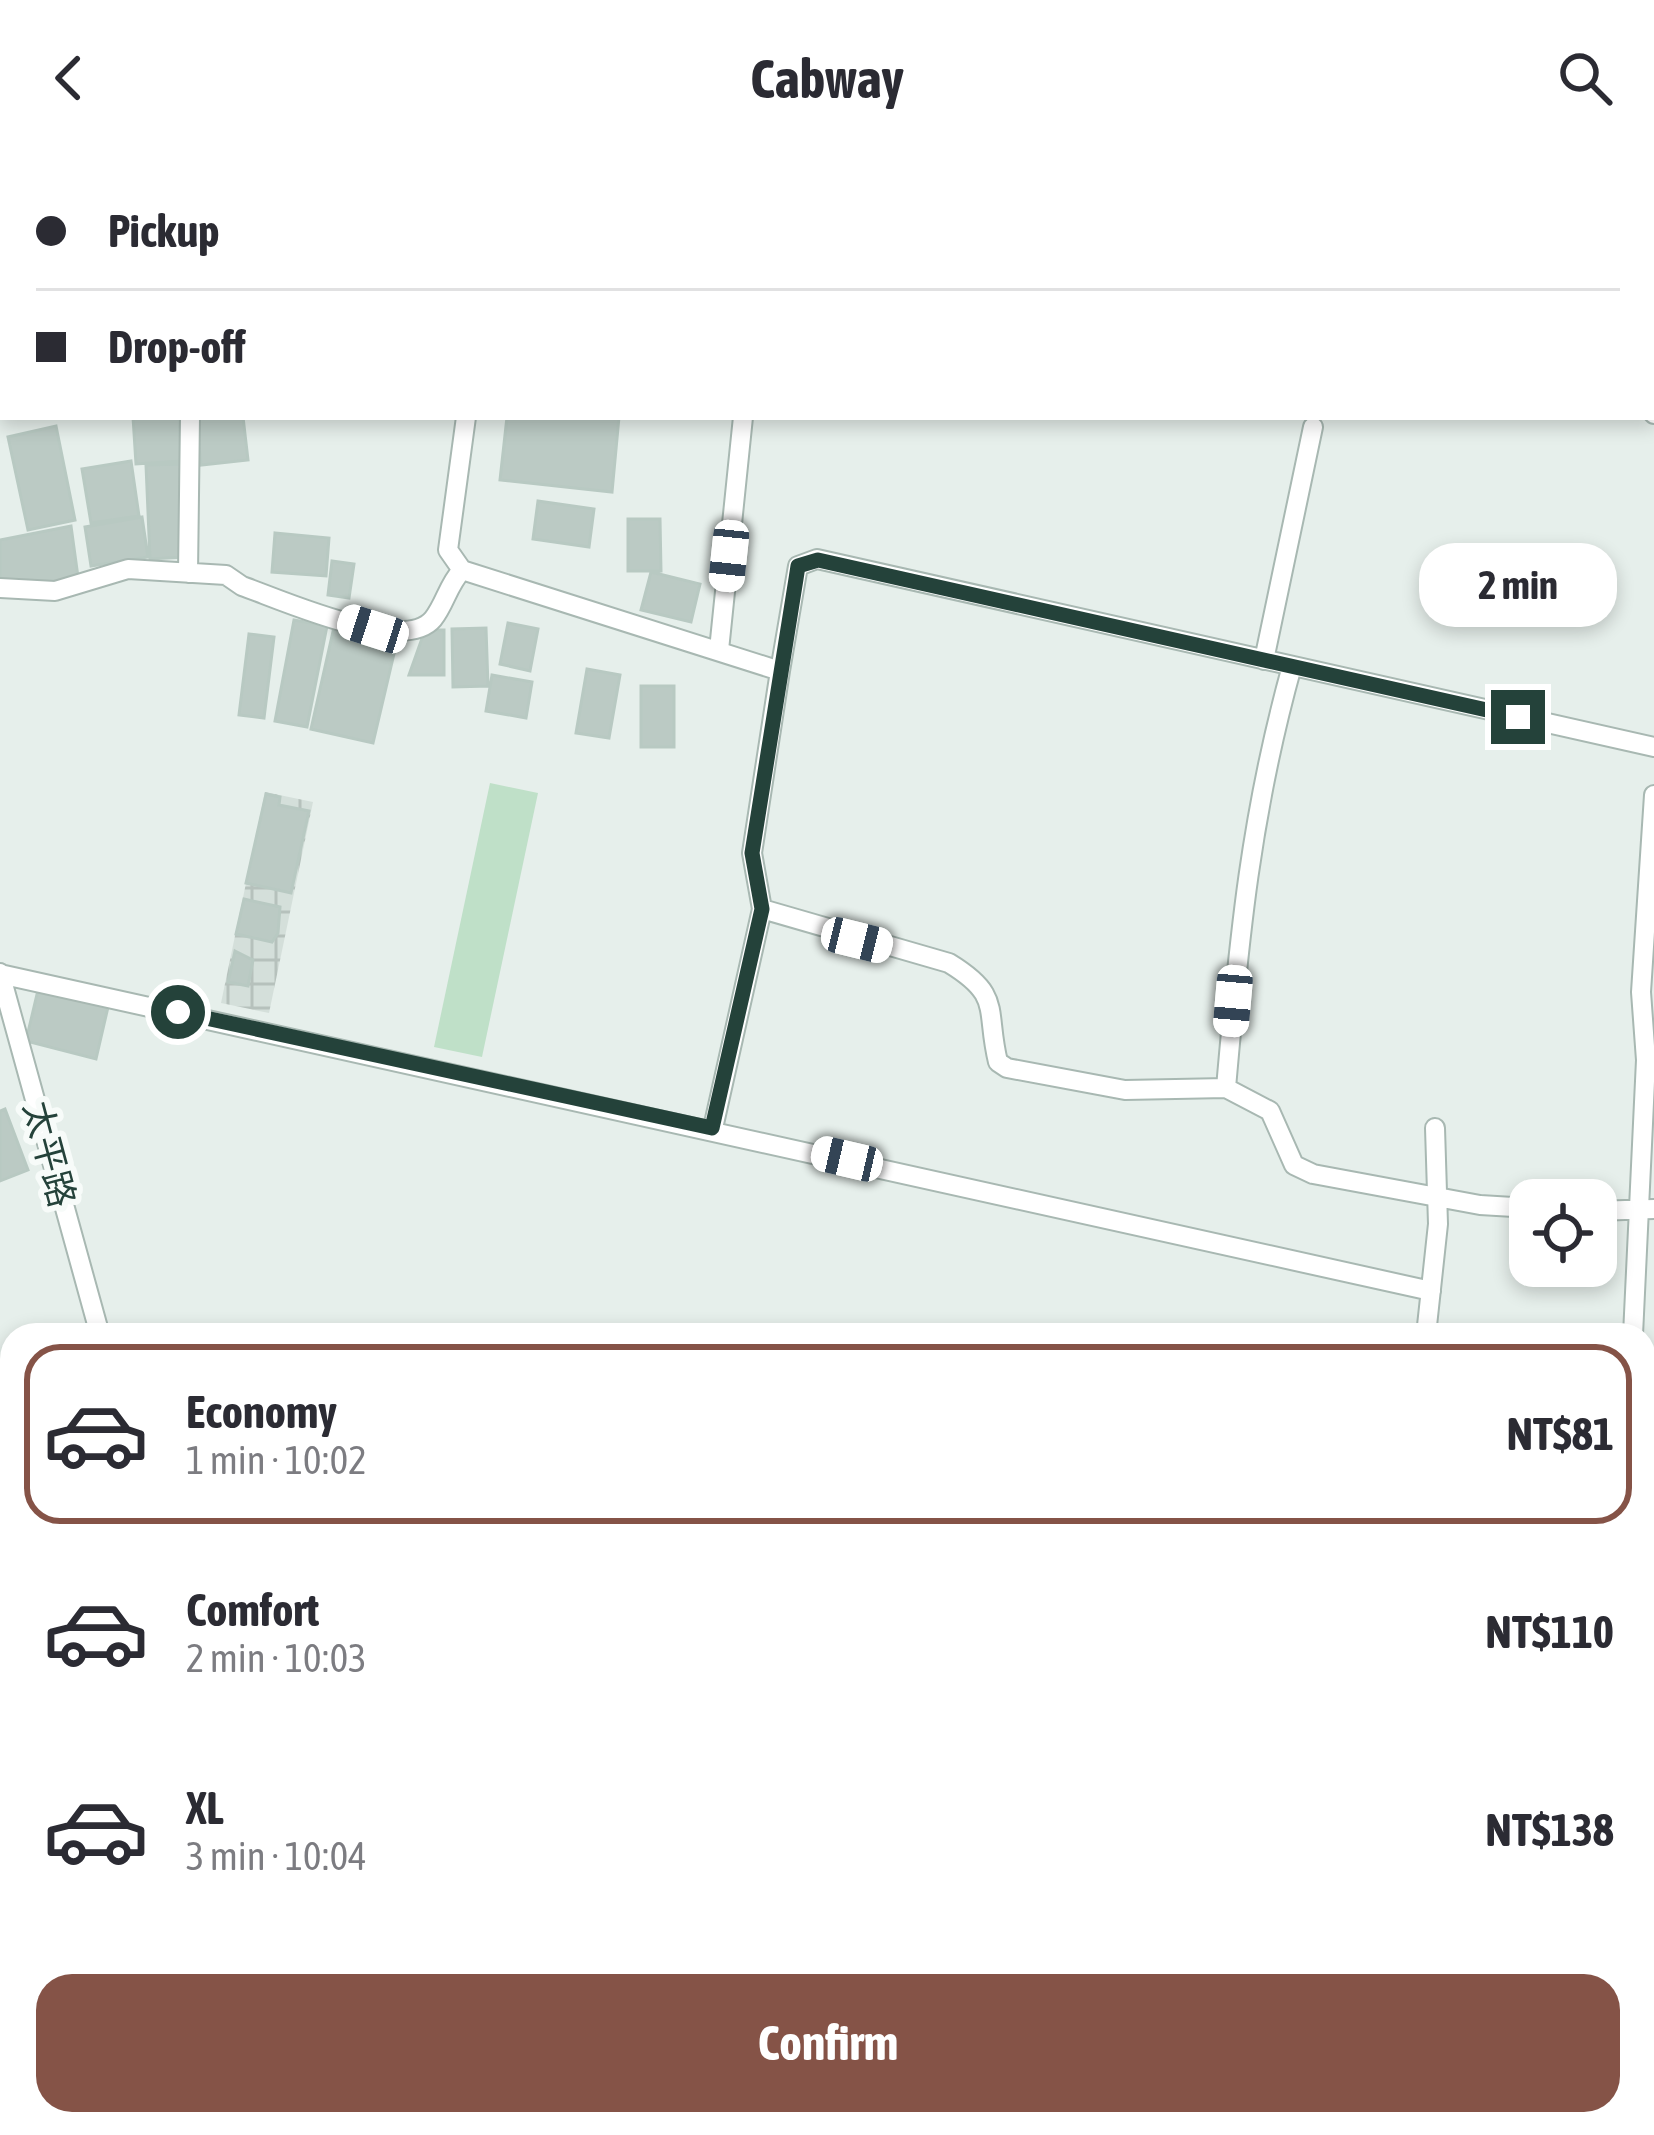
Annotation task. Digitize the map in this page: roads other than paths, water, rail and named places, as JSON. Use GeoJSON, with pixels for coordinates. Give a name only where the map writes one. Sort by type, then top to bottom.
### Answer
{"type":"FeatureCollection","features":[{"type":"Feature","properties":{"kind":"street"},"geometry":{"type":"LineString","coordinates":[[188,573],[190,420]]}},
{"type":"Feature","properties":{"kind":"street"},"geometry":{"type":"LineString","coordinates":[[466,420],[448,550],[462,570],[780,670]]}},
{"type":"Feature","properties":{"kind":"street"},"geometry":{"type":"LineString","coordinates":[[719,650],[743,420]]}},
{"type":"Feature","properties":{"kind":"street"},"geometry":{"type":"LineString","coordinates":[[1265,660],[1312,427]]}},
{"type":"Feature","properties":{"kind":"street"},"geometry":{"type":"LineString","coordinates":[[712,1128],[762,909],[752,853],[798,566],[818,560],[1654,748]]}},
{"type":"Feature","properties":{"kind":"street"},"geometry":{"type":"LineString","coordinates":[[0,588],[55,591],[128,569],[226,575],[242,586],[373,629],[408,634],[433,620],[448,586],[462,570]]}},
{"type":"Feature","properties":{"kind":"street"},"geometry":{"type":"LineString","coordinates":[[1226,1088],[1245,871],[1266,760],[1292,666]]}},
{"type":"Feature","properties":{"kind":"street"},"geometry":{"type":"LineString","coordinates":[[1634,1323],[1645,1208],[1654,795]]}},
{"type":"Feature","properties":{"kind":"street"},"geometry":{"type":"LineString","coordinates":[[762,909],[949,963],[976,980],[989,994],[998,1062],[1007,1068],[1125,1090],[1226,1088],[1270,1111],[1294,1165],[1313,1174],[1509,1205]]}},
{"type":"Feature","properties":{"kind":"street"},"geometry":{"type":"LineString","coordinates":[[0,973],[1431,1291]]}},
{"type":"Feature","properties":{"kind":"street","name":"太平路"},"geometry":{"type":"LineString","coordinates":[[0,973],[97,1323]]}},
{"type":"Feature","properties":{"kind":"street"},"geometry":{"type":"LineString","coordinates":[[1427,1323],[1438,1224],[1435,1128]]}}]}
